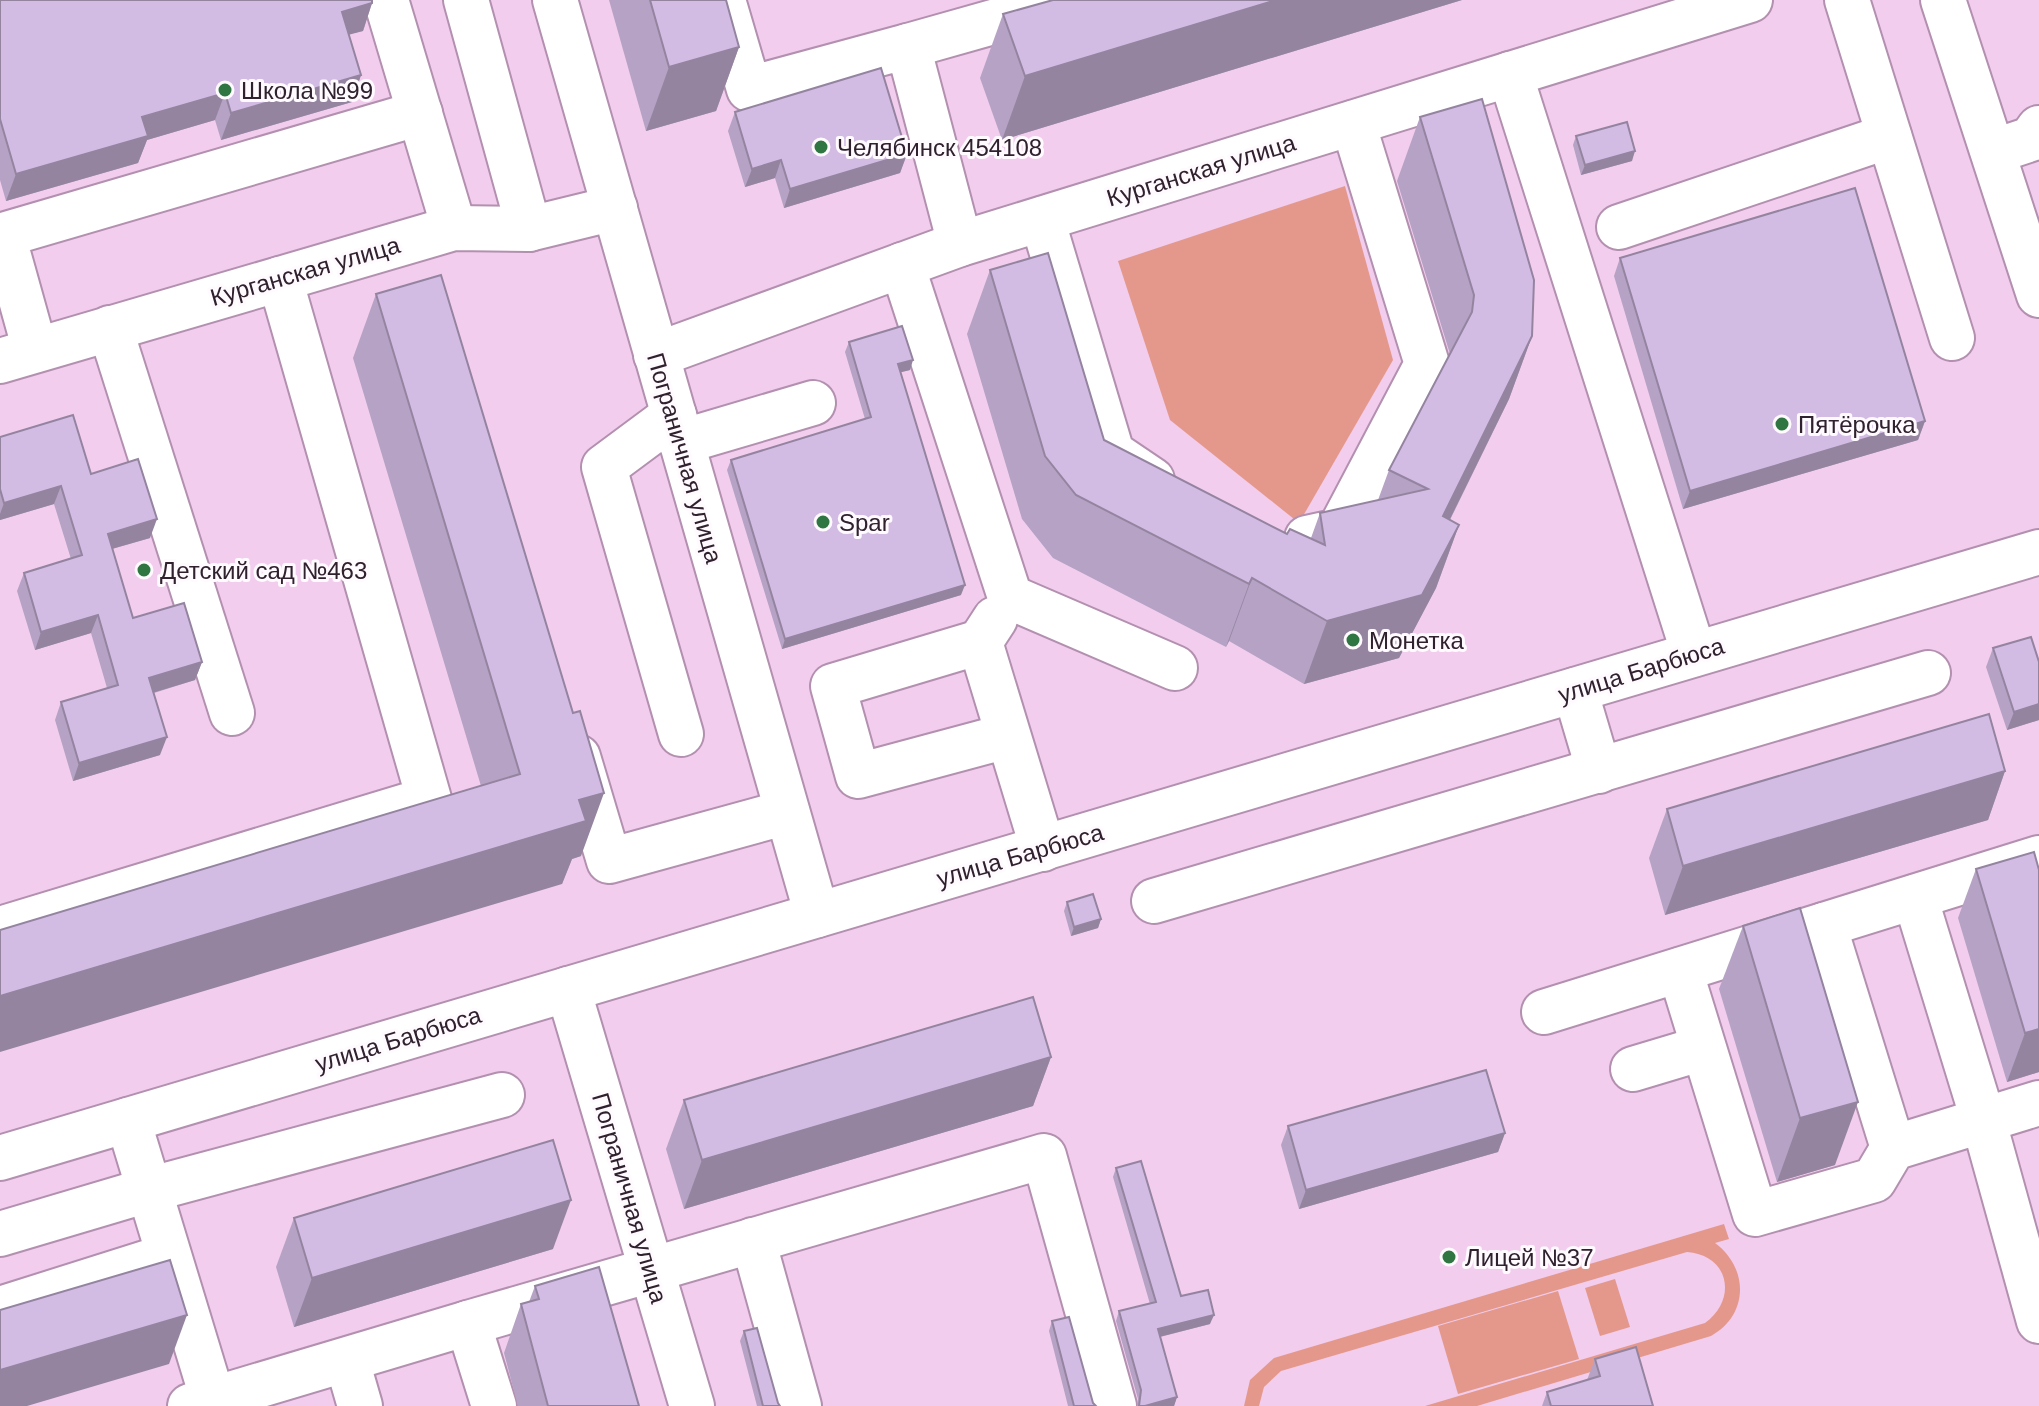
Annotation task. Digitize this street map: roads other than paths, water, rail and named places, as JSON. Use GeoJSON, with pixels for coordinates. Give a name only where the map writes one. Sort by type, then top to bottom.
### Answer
{"type":"FeatureCollection","features":[{"type":"Feature","properties":{"kind":"street"},"geometry":{"type":"LineString","coordinates":[[386,0],[454,228]]}},
{"type":"Feature","properties":{"kind":"street"},"geometry":{"type":"LineString","coordinates":[[466,0],[529,229]]}},
{"type":"Feature","properties":{"kind":"street","name":"Пограничная улица"},"geometry":{"type":"LineString","coordinates":[[555,0],[817,915]]}},
{"type":"Feature","properties":{"kind":"street"},"geometry":{"type":"LineString","coordinates":[[723,0],[749,89],[1071,0]]}},
{"type":"Feature","properties":{"kind":"street","name":"Курганская улица"},"geometry":{"type":"LineString","coordinates":[[656,355],[960,244],[1750,0]]}},
{"type":"Feature","properties":{"kind":"street"},"geometry":{"type":"LineString","coordinates":[[1847,0],[1952,338]]}},
{"type":"Feature","properties":{"kind":"street"},"geometry":{"type":"LineString","coordinates":[[1943,0],[2036,274]]}},
{"type":"Feature","properties":{"kind":"street"},"geometry":{"type":"LineString","coordinates":[[908,46],[960,244]]}},
{"type":"Feature","properties":{"kind":"street"},"geometry":{"type":"LineString","coordinates":[[1510,74],[1694,654]]}},
{"type":"Feature","properties":{"kind":"street"},"geometry":{"type":"LineString","coordinates":[[18,356],[1,234],[420,113]]}},
{"type":"Feature","properties":{"kind":"street"},"geometry":{"type":"LineString","coordinates":[[1268,546],[1339,531],[1427,364],[1353,123]]}},
{"type":"Feature","properties":{"kind":"street"},"geometry":{"type":"LineString","coordinates":[[1995,151],[2031,139],[2039,128]]}},
{"type":"Feature","properties":{"kind":"street"},"geometry":{"type":"LineString","coordinates":[[1619,227],[1889,136]]}},
{"type":"Feature","properties":{"kind":"street","name":"Курганская улица"},"geometry":{"type":"LineString","coordinates":[[18,356],[454,228],[529,229],[615,208]]}},
{"type":"Feature","properties":{"kind":"street"},"geometry":{"type":"LineString","coordinates":[[1042,219],[1112,453],[1189,505]]}},
{"type":"Feature","properties":{"kind":"street"},"geometry":{"type":"LineString","coordinates":[[902,265],[1010,597],[1175,668]]}},
{"type":"Feature","properties":{"kind":"street"},"geometry":{"type":"LineString","coordinates":[[0,929],[429,799],[280,279]]}},
{"type":"Feature","properties":{"kind":"street"},"geometry":{"type":"LineString","coordinates":[[110,328],[232,713]]}},
{"type":"Feature","properties":{"kind":"street"},"geometry":{"type":"LineString","coordinates":[[681,734],[604,467],[677,428],[813,403]]}},
{"type":"Feature","properties":{"kind":"street","name":"улица Барбюса"},"geometry":{"type":"LineString","coordinates":[[0,1158],[1694,654],[2038,555]]}},
{"type":"Feature","properties":{"kind":"street"},"geometry":{"type":"LineString","coordinates":[[1007,736],[858,776],[833,686],[980,642],[1010,597]]}},
{"type":"Feature","properties":{"kind":"street"},"geometry":{"type":"LineString","coordinates":[[980,642],[1043,849]]}},
{"type":"Feature","properties":{"kind":"street"},"geometry":{"type":"LineString","coordinates":[[1154,901],[1928,673]]}},
{"type":"Feature","properties":{"kind":"street"},"geometry":{"type":"LineString","coordinates":[[1575,690],[1599,771]]}},
{"type":"Feature","properties":{"kind":"street"},"geometry":{"type":"LineString","coordinates":[[568,723],[609,861],[787,812]]}},
{"type":"Feature","properties":{"kind":"street"},"geometry":{"type":"LineString","coordinates":[[1544,1012],[2039,858]]}},
{"type":"Feature","properties":{"kind":"street"},"geometry":{"type":"LineString","coordinates":[[1915,897],[1983,1119],[2039,1321]]}},
{"type":"Feature","properties":{"kind":"street"},"geometry":{"type":"LineString","coordinates":[[1824,925],[1893,1148]]}},
{"type":"Feature","properties":{"kind":"street"},"geometry":{"type":"LineString","coordinates":[[1680,970],[1755,1214],[1874,1180],[1893,1148],[2039,1103]]}},
{"type":"Feature","properties":{"kind":"street","name":"Пограничная улица"},"geometry":{"type":"LineString","coordinates":[[568,989],[692,1406]]}},
{"type":"Feature","properties":{"kind":"street"},"geometry":{"type":"LineString","coordinates":[[1633,1069],[1703,1048]]}},
{"type":"Feature","properties":{"kind":"street"},"geometry":{"type":"LineString","coordinates":[[0,1234],[148,1190],[502,1095]]}},
{"type":"Feature","properties":{"kind":"street"},"geometry":{"type":"LineString","coordinates":[[128,1120],[168,1256],[202,1403],[1044,1156],[1114,1406]]}},
{"type":"Feature","properties":{"kind":"street"},"geometry":{"type":"LineString","coordinates":[[753,1240],[799,1406]]}},
{"type":"Feature","properties":{"kind":"street"},"geometry":{"type":"LineString","coordinates":[[0,1309],[168,1256]]}},
{"type":"Feature","properties":{"kind":"street"},"geometry":{"type":"LineString","coordinates":[[468,1323],[494,1406]]}},
{"type":"Feature","properties":{"kind":"street"},"geometry":{"type":"LineString","coordinates":[[347,1361],[360,1406]]}},
{"type":"Feature","properties":{"kind":"place","name":"Школа №99"},"geometry":{"type":"Point","coordinates":[225,90]}},
{"type":"Feature","properties":{"kind":"place","name":"Челябинск 454108"},"geometry":{"type":"Point","coordinates":[821,147]}},
{"type":"Feature","properties":{"kind":"place","name":"Пятёрочка"},"geometry":{"type":"Point","coordinates":[1782,424]}},
{"type":"Feature","properties":{"kind":"place","name":"Spar"},"geometry":{"type":"Point","coordinates":[823,522]}},
{"type":"Feature","properties":{"kind":"place","name":"Детский сад №463"},"geometry":{"type":"Point","coordinates":[144,570]}},
{"type":"Feature","properties":{"kind":"place","name":"Монетка"},"geometry":{"type":"Point","coordinates":[1353,640]}},
{"type":"Feature","properties":{"kind":"place","name":"Лицей №37"},"geometry":{"type":"Point","coordinates":[1449,1257]}}]}
